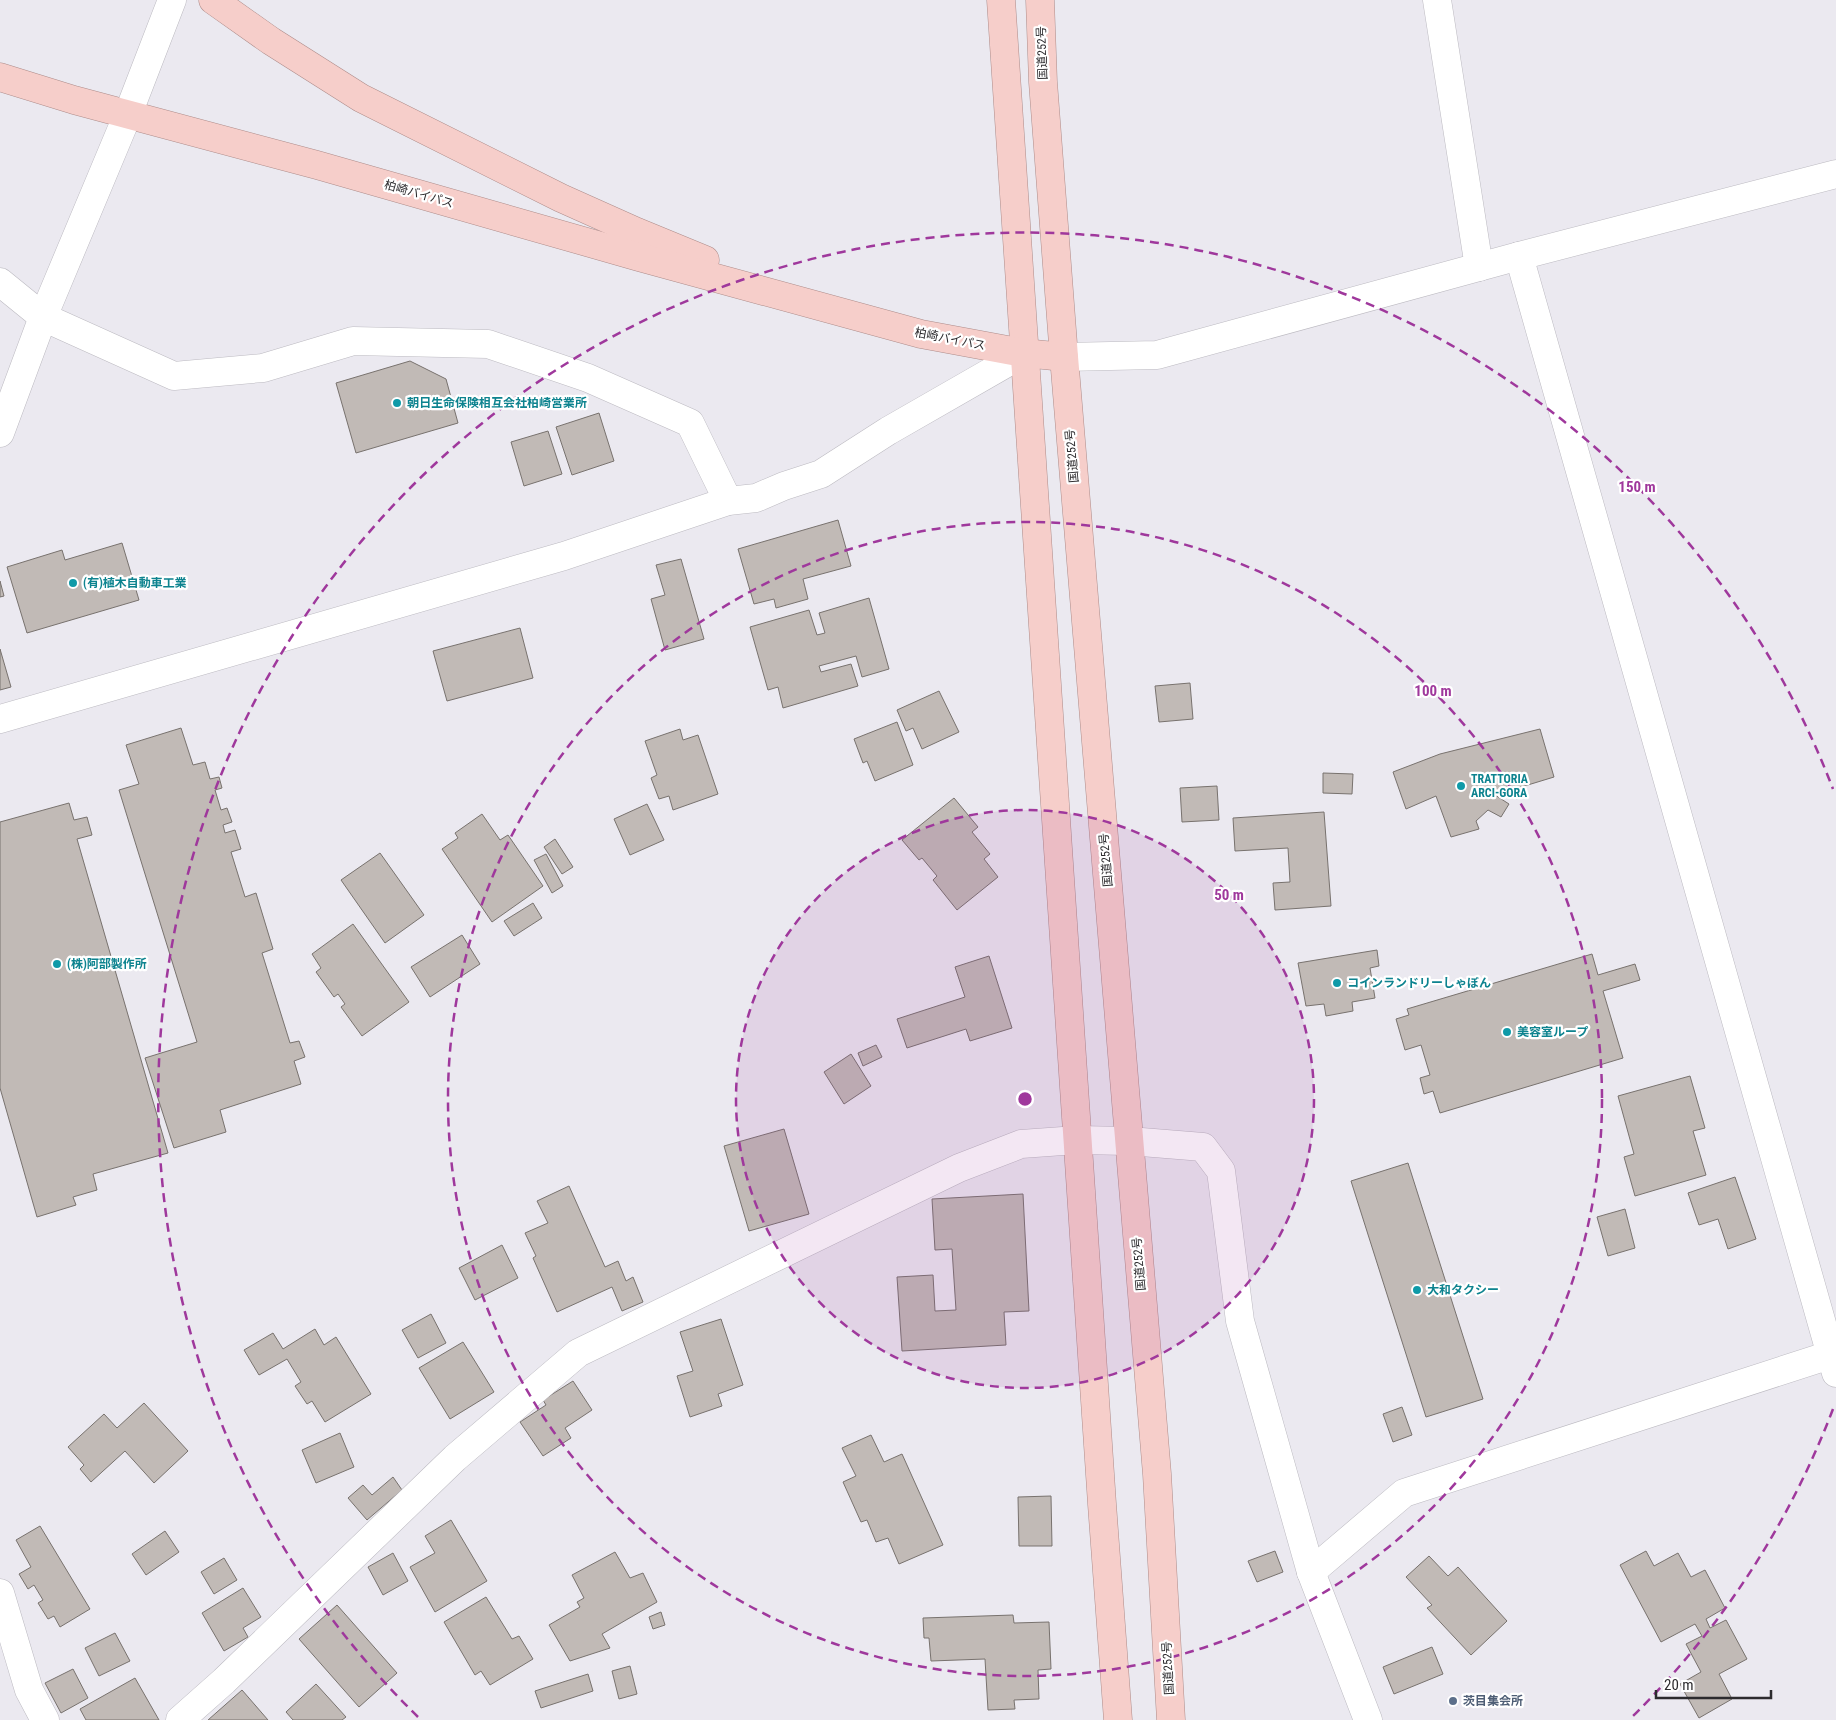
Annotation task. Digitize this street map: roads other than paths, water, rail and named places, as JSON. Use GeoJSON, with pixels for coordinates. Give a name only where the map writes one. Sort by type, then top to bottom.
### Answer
{"type":"FeatureCollection","features":[{"type":"Feature","properties":{"kind":"highway","name":"柏崎バイパス"},"geometry":{"type":"LineString","coordinates":[[213,0],[271,41],[360,98],[510,173],[637,232],[837,311]]}},
{"type":"Feature","properties":{"kind":"highway"},"geometry":{"type":"LineString","coordinates":[[1001,0],[1077,1140],[1118,1720]]}},
{"type":"Feature","properties":{"kind":"highway","name":"国道252号"},"geometry":{"type":"LineString","coordinates":[[1040,0],[1043,82],[1064,357],[1157,1474],[1171,1720]]}},
{"type":"Feature","properties":{"kind":"highway","name":"柏崎バイパス"},"geometry":{"type":"LineString","coordinates":[[0,76],[74,100],[317,165],[629,254],[921,334],[1024,353],[1064,357]]}},
{"type":"Feature","properties":{"kind":"street"},"geometry":{"type":"LineString","coordinates":[[0,433],[43,317],[128,114],[172,0]]}},
{"type":"Feature","properties":{"kind":"street"},"geometry":{"type":"LineString","coordinates":[[1437,0],[1479,267]]}},
{"type":"Feature","properties":{"kind":"street"},"geometry":{"type":"LineString","coordinates":[[1064,357],[1157,355],[1520,256],[1836,174]]}},
{"type":"Feature","properties":{"kind":"street"},"geometry":{"type":"LineString","coordinates":[[1311,1572],[1404,1494],[1834,1360],[1520,256]]}},
{"type":"Feature","properties":{"kind":"street"},"geometry":{"type":"LineString","coordinates":[[0,282],[43,317],[174,376],[262,368],[352,342],[488,344],[588,378],[690,423],[728,501]]}},
{"type":"Feature","properties":{"kind":"street"},"geometry":{"type":"LineString","coordinates":[[0,720],[564,556],[728,501],[756,498],[784,486],[821,474],[888,432],[1024,353]]}},
{"type":"Feature","properties":{"kind":"street"},"geometry":{"type":"LineString","coordinates":[[180,1720],[224,1681],[455,1458],[578,1353],[959,1168],[1021,1144],[1077,1140],[1129,1141],[1203,1147],[1221,1171],[1240,1321],[1311,1572],[1368,1720]]}},
{"type":"Feature","properties":{"kind":"street"},"geometry":{"type":"LineString","coordinates":[[0,1593],[29,1690],[45,1720]]}},
{"type":"Feature","properties":{"kind":"place","name":"朝日生命保険相互会社柏崎営業所"},"geometry":{"type":"Point","coordinates":[397,403]}},
{"type":"Feature","properties":{"kind":"place","name":"(有)植木自動車工業"},"geometry":{"type":"Point","coordinates":[73,583]}},
{"type":"Feature","properties":{"kind":"place","name":"TRATTORIA ARCI-GORA"},"geometry":{"type":"Point","coordinates":[1461,786]}},
{"type":"Feature","properties":{"kind":"place","name":"(株)阿部製作所"},"geometry":{"type":"Point","coordinates":[57,964]}},
{"type":"Feature","properties":{"kind":"place","name":"コインランドリーしゃぼん"},"geometry":{"type":"Point","coordinates":[1337,983]}},
{"type":"Feature","properties":{"kind":"place","name":"美容室ループ"},"geometry":{"type":"Point","coordinates":[1507,1032]}},
{"type":"Feature","properties":{"kind":"place","name":"大和タクシー"},"geometry":{"type":"Point","coordinates":[1417,1290]}},
{"type":"Feature","properties":{"kind":"place","name":"茨目集会所"},"geometry":{"type":"Point","coordinates":[1453,1701]}}]}
